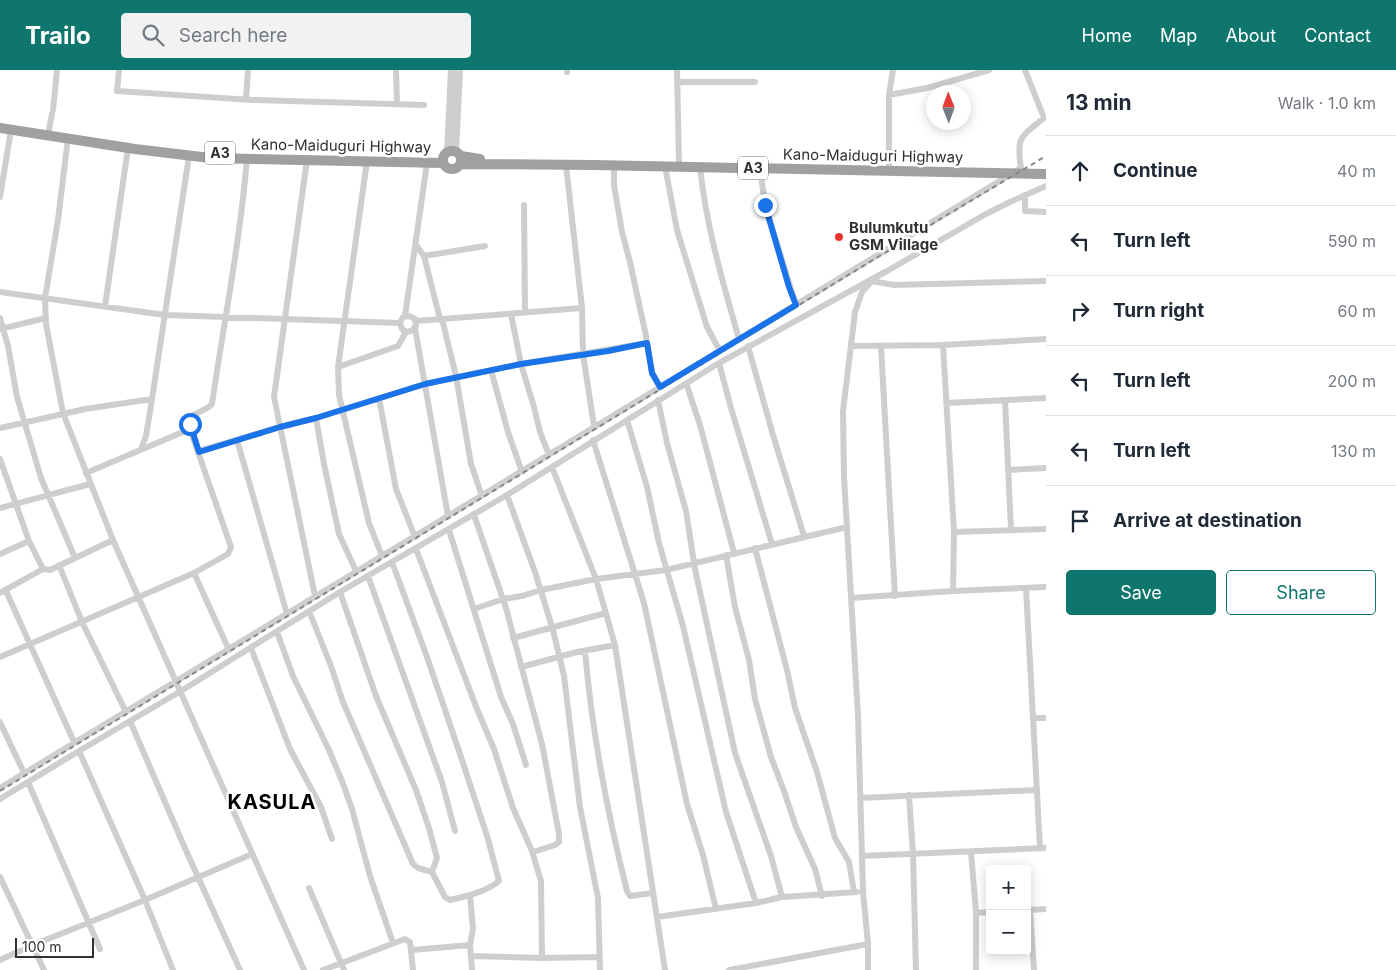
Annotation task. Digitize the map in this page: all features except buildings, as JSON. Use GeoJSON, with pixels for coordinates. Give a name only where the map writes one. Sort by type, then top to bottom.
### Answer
{"type":"FeatureCollection","features":[{"type":"Feature","properties":{"kind":"highway","name":"Kano-Maiduguri Highway"},"geometry":{"type":"LineString","coordinates":[[0,122],[49,132],[218,153],[417,158],[452,157],[595,163],[679,162],[1046,168]]}},
{"type":"Feature","properties":{"kind":"highway","name":"Kano-Maiduguri Highway"},"geometry":{"type":"LineString","coordinates":[[0,128],[49,132],[68,138],[189,156],[246,159],[427,163],[452,157],[566,165],[595,163],[614,166],[1046,174]]}},
{"type":"Feature","properties":{"kind":"street"},"geometry":{"type":"LineString","coordinates":[[49,132],[58,70]]}},
{"type":"Feature","properties":{"kind":"street"},"geometry":{"type":"LineString","coordinates":[[119,70],[117,91],[246,100],[424,105]]}},
{"type":"Feature","properties":{"kind":"street"},"geometry":{"type":"LineString","coordinates":[[246,100],[248,70]]}},
{"type":"Feature","properties":{"kind":"street"},"geometry":{"type":"LineString","coordinates":[[396,70],[397,104]]}},
{"type":"Feature","properties":{"kind":"street"},"geometry":{"type":"LineString","coordinates":[[452,70],[452,157]]}},
{"type":"Feature","properties":{"kind":"street"},"geometry":{"type":"LineString","coordinates":[[452,157],[459,70]]}},
{"type":"Feature","properties":{"kind":"street"},"geometry":{"type":"LineString","coordinates":[[677,70],[679,162]]}},
{"type":"Feature","properties":{"kind":"street"},"geometry":{"type":"LineString","coordinates":[[889,166],[889,95],[893,70]]}},
{"type":"Feature","properties":{"kind":"street"},"geometry":{"type":"LineString","coordinates":[[889,95],[927,88],[989,70]]}},
{"type":"Feature","properties":{"kind":"street"},"geometry":{"type":"LineString","coordinates":[[0,788],[1021,168],[1018,144],[1024,134],[1044,118],[1025,70]]}},
{"type":"Feature","properties":{"kind":"street"},"geometry":{"type":"LineString","coordinates":[[678,82],[756,82]]}},
{"type":"Feature","properties":{"kind":"street"},"geometry":{"type":"LineString","coordinates":[[0,197],[11,130]]}},
{"type":"Feature","properties":{"kind":"street"},"geometry":{"type":"LineString","coordinates":[[68,138],[58,220],[45,298],[53,367],[63,413],[113,540],[140,597],[304,970]]}},
{"type":"Feature","properties":{"kind":"street"},"geometry":{"type":"LineString","coordinates":[[105,306],[128,148]]}},
{"type":"Feature","properties":{"kind":"street"},"geometry":{"type":"LineString","coordinates":[[141,449],[146,436],[189,156]]}},
{"type":"Feature","properties":{"kind":"street"},"geometry":{"type":"LineString","coordinates":[[0,657],[140,597],[228,554],[231,547],[190,429],[191,417],[208,410],[212,404],[238,238],[246,159]]}},
{"type":"Feature","properties":{"kind":"street"},"geometry":{"type":"LineString","coordinates":[[307,160],[274,397],[315,596]]}},
{"type":"Feature","properties":{"kind":"street"},"geometry":{"type":"LineString","coordinates":[[367,161],[338,367],[339,395],[369,523],[382,556]]}},
{"type":"Feature","properties":{"kind":"street"},"geometry":{"type":"LineString","coordinates":[[400,323],[405,316],[427,163]]}},
{"type":"Feature","properties":{"kind":"street"},"geometry":{"type":"LineString","coordinates":[[566,165],[582,308],[583,354],[594,426]]}},
{"type":"Feature","properties":{"kind":"street"},"geometry":{"type":"LineString","coordinates":[[614,166],[614,185],[620,225],[630,262],[652,373],[660,387]]}},
{"type":"Feature","properties":{"kind":"street"},"geometry":{"type":"LineString","coordinates":[[664,166],[677,230],[707,327],[720,351]]}},
{"type":"Feature","properties":{"kind":"street"},"geometry":{"type":"LineString","coordinates":[[700,167],[703,195],[714,247],[739,340]]}},
{"type":"Feature","properties":{"kind":"street"},"geometry":{"type":"LineString","coordinates":[[760,168],[765,205],[796,305]]}},
{"type":"Feature","properties":{"kind":"street"},"geometry":{"type":"LineString","coordinates":[[0,799],[181,692],[340,592],[474,515],[748,346],[885,272],[984,215],[1046,186]]}},
{"type":"Feature","properties":{"kind":"street"},"geometry":{"type":"LineString","coordinates":[[1024,195],[1025,210],[1046,212]]}},
{"type":"Feature","properties":{"kind":"street"},"geometry":{"type":"LineString","coordinates":[[524,205],[525,313]]}},
{"type":"Feature","properties":{"kind":"street"},"geometry":{"type":"LineString","coordinates":[[416,245],[424,256],[440,320],[443,323],[456,376],[471,464],[482,496]]}},
{"type":"Feature","properties":{"kind":"street"},"geometry":{"type":"LineString","coordinates":[[424,256],[485,246]]}},
{"type":"Feature","properties":{"kind":"street"},"geometry":{"type":"LineString","coordinates":[[868,970],[868,944],[863,892],[858,716],[844,477],[843,412],[855,312],[862,292],[872,281],[885,272]]}},
{"type":"Feature","properties":{"kind":"street"},"geometry":{"type":"LineString","coordinates":[[872,281],[894,285],[1046,281]]}},
{"type":"Feature","properties":{"kind":"street"},"geometry":{"type":"LineString","coordinates":[[0,292],[165,315],[400,323]]}},
{"type":"Feature","properties":{"kind":"street"},"geometry":{"type":"LineString","coordinates":[[415,324],[440,320],[582,308]]}},
{"type":"Feature","properties":{"kind":"street"},"geometry":{"type":"LineString","coordinates":[[511,314],[521,364],[540,432],[549,455]]}},
{"type":"Feature","properties":{"kind":"street"},"geometry":{"type":"LineString","coordinates":[[405,316],[412,316],[415,324],[448,516]]}},
{"type":"Feature","properties":{"kind":"street"},"geometry":{"type":"LineString","coordinates":[[0,318],[24,422],[48,496],[75,558]]}},
{"type":"Feature","properties":{"kind":"street"},"geometry":{"type":"LineString","coordinates":[[1,329],[46,318]]}},
{"type":"Feature","properties":{"kind":"street"},"geometry":{"type":"LineString","coordinates":[[400,323],[401,328],[406,332],[412,331],[415,324]]}},
{"type":"Feature","properties":{"kind":"street"},"geometry":{"type":"LineString","coordinates":[[338,367],[398,346],[406,332]]}},
{"type":"Feature","properties":{"kind":"street"},"geometry":{"type":"LineString","coordinates":[[851,346],[881,347],[1046,340]]}},
{"type":"Feature","properties":{"kind":"street"},"geometry":{"type":"LineString","coordinates":[[199,452],[456,376],[647,343]]}},
{"type":"Feature","properties":{"kind":"street"},"geometry":{"type":"LineString","coordinates":[[943,345],[954,532],[954,591]]}},
{"type":"Feature","properties":{"kind":"street"},"geometry":{"type":"LineString","coordinates":[[748,346],[804,536]]}},
{"type":"Feature","properties":{"kind":"street"},"geometry":{"type":"LineString","coordinates":[[881,347],[895,596]]}},
{"type":"Feature","properties":{"kind":"street"},"geometry":{"type":"LineString","coordinates":[[719,363],[772,544]]}},
{"type":"Feature","properties":{"kind":"street"},"geometry":{"type":"LineString","coordinates":[[491,370],[508,432],[522,472]]}},
{"type":"Feature","properties":{"kind":"street"},"geometry":{"type":"LineString","coordinates":[[686,383],[700,425],[734,553]]}},
{"type":"Feature","properties":{"kind":"street"},"geometry":{"type":"LineString","coordinates":[[379,398],[396,489],[414,537]]}},
{"type":"Feature","properties":{"kind":"street"},"geometry":{"type":"LineString","coordinates":[[947,403],[1046,398]]}},
{"type":"Feature","properties":{"kind":"street"},"geometry":{"type":"LineString","coordinates":[[0,428],[63,413],[152,399]]}},
{"type":"Feature","properties":{"kind":"street"},"geometry":{"type":"LineString","coordinates":[[658,400],[667,443],[686,511],[694,562],[734,753],[771,856],[782,897]]}},
{"type":"Feature","properties":{"kind":"street"},"geometry":{"type":"LineString","coordinates":[[1005,400],[1012,530]]}},
{"type":"Feature","properties":{"kind":"street"},"geometry":{"type":"LineString","coordinates":[[316,418],[339,534],[356,571]]}},
{"type":"Feature","properties":{"kind":"street"},"geometry":{"type":"LineString","coordinates":[[627,420],[647,486],[666,570],[683,626],[726,812],[756,903]]}},
{"type":"Feature","properties":{"kind":"street"},"geometry":{"type":"LineString","coordinates":[[86,473],[190,429]]}},
{"type":"Feature","properties":{"kind":"street"},"geometry":{"type":"LineString","coordinates":[[237,440],[287,614]]}},
{"type":"Feature","properties":{"kind":"street"},"geometry":{"type":"LineString","coordinates":[[594,440],[644,603],[687,804],[703,855],[716,909]]}},
{"type":"Feature","properties":{"kind":"street"},"geometry":{"type":"LineString","coordinates":[[0,459],[29,541],[43,569]]}},
{"type":"Feature","properties":{"kind":"street"},"geometry":{"type":"LineString","coordinates":[[552,467],[596,579],[615,645],[665,970]]}},
{"type":"Feature","properties":{"kind":"street"},"geometry":{"type":"LineString","coordinates":[[1008,470],[1046,468]]}},
{"type":"Feature","properties":{"kind":"street"},"geometry":{"type":"LineString","coordinates":[[0,508],[90,484]]}},
{"type":"Feature","properties":{"kind":"street"},"geometry":{"type":"LineString","coordinates":[[507,495],[553,628],[564,676],[573,753],[577,770],[580,807],[598,898],[600,970]]}},
{"type":"Feature","properties":{"kind":"street"},"geometry":{"type":"LineString","coordinates":[[474,515],[503,599],[542,744],[559,834],[559,842],[555,845],[533,852]]}},
{"type":"Feature","properties":{"kind":"street"},"geometry":{"type":"LineString","coordinates":[[474,608],[503,599],[596,579],[666,570],[847,527]]}},
{"type":"Feature","properties":{"kind":"street"},"geometry":{"type":"LineString","coordinates":[[954,532],[1046,529]]}},
{"type":"Feature","properties":{"kind":"street"},"geometry":{"type":"LineString","coordinates":[[449,530],[501,697],[513,724],[526,766]]}},
{"type":"Feature","properties":{"kind":"street"},"geometry":{"type":"LineString","coordinates":[[74,742],[3,592],[43,569],[50,570],[113,540]]}},
{"type":"Feature","properties":{"kind":"street"},"geometry":{"type":"LineString","coordinates":[[0,554],[29,541]]}},
{"type":"Feature","properties":{"kind":"street"},"geometry":{"type":"LineString","coordinates":[[755,548],[795,708],[835,838],[849,862],[854,892]]}},
{"type":"Feature","properties":{"kind":"street"},"geometry":{"type":"LineString","coordinates":[[416,549],[494,750],[513,808],[533,852],[541,881],[542,958]]}},
{"type":"Feature","properties":{"kind":"street"},"geometry":{"type":"LineString","coordinates":[[726,555],[735,607],[749,660],[755,699],[771,758],[796,827],[815,869],[822,896]]}},
{"type":"Feature","properties":{"kind":"street"},"geometry":{"type":"LineString","coordinates":[[309,611],[343,702],[415,867],[432,872],[441,885],[445,896],[450,900],[494,886],[499,881],[499,875],[471,786],[392,562]]}},
{"type":"Feature","properties":{"kind":"street"},"geometry":{"type":"LineString","coordinates":[[59,565],[82,622],[126,712]]}},
{"type":"Feature","properties":{"kind":"street"},"geometry":{"type":"LineString","coordinates":[[194,572],[228,650]]}},
{"type":"Feature","properties":{"kind":"street"},"geometry":{"type":"LineString","coordinates":[[368,576],[442,782],[455,831]]}},
{"type":"Feature","properties":{"kind":"street"},"geometry":{"type":"LineString","coordinates":[[850,598],[1046,587]]}},
{"type":"Feature","properties":{"kind":"street"},"geometry":{"type":"LineString","coordinates":[[862,856],[1043,848],[1037,790],[1026,588]]}},
{"type":"Feature","properties":{"kind":"street"},"geometry":{"type":"LineString","coordinates":[[340,592],[376,696],[416,790],[429,828],[437,858],[432,872]]}},
{"type":"Feature","properties":{"kind":"street"},"geometry":{"type":"LineString","coordinates":[[513,638],[606,614]]}},
{"type":"Feature","properties":{"kind":"street"},"geometry":{"type":"LineString","coordinates":[[277,632],[293,676],[342,781],[352,809],[370,876],[394,942]]}},
{"type":"Feature","properties":{"kind":"street"},"geometry":{"type":"LineString","coordinates":[[521,667],[615,645]]}},
{"type":"Feature","properties":{"kind":"street"},"geometry":{"type":"LineString","coordinates":[[251,648],[290,749],[321,807],[332,839]]}},
{"type":"Feature","properties":{"kind":"street"},"geometry":{"type":"LineString","coordinates":[[585,651],[591,714],[602,782],[626,891],[630,896],[653,893]]}},
{"type":"Feature","properties":{"kind":"street"},"geometry":{"type":"LineString","coordinates":[[1033,718],[1046,718]]}},
{"type":"Feature","properties":{"kind":"street"},"geometry":{"type":"LineString","coordinates":[[130,721],[240,970]]}},
{"type":"Feature","properties":{"kind":"street"},"geometry":{"type":"LineString","coordinates":[[0,722],[24,773]]}},
{"type":"Feature","properties":{"kind":"street"},"geometry":{"type":"LineString","coordinates":[[79,751],[145,900],[173,970]]}},
{"type":"Feature","properties":{"kind":"street"},"geometry":{"type":"LineString","coordinates":[[28,782],[100,949]]}},
{"type":"Feature","properties":{"kind":"street"},"geometry":{"type":"LineString","coordinates":[[860,798],[1037,790]]}},
{"type":"Feature","properties":{"kind":"street"},"geometry":{"type":"LineString","coordinates":[[909,795],[913,854],[916,970]]}},
{"type":"Feature","properties":{"kind":"street"},"geometry":{"type":"LineString","coordinates":[[971,852],[976,913],[976,970]]}},
{"type":"Feature","properties":{"kind":"street"},"geometry":{"type":"LineString","coordinates":[[0,960],[252,854]]}},
{"type":"Feature","properties":{"kind":"street"},"geometry":{"type":"LineString","coordinates":[[0,877],[44,970]]}},
{"type":"Feature","properties":{"kind":"street"},"geometry":{"type":"LineString","coordinates":[[309,888],[344,970]]}},
{"type":"Feature","properties":{"kind":"street"},"geometry":{"type":"LineString","coordinates":[[657,917],[756,903],[782,897],[863,892]]}},
{"type":"Feature","properties":{"kind":"street"},"geometry":{"type":"LineString","coordinates":[[470,895],[473,929],[470,945],[472,970]]}},
{"type":"Feature","properties":{"kind":"street"},"geometry":{"type":"LineString","coordinates":[[1031,910],[1046,909]]}},
{"type":"Feature","properties":{"kind":"street"},"geometry":{"type":"LineString","coordinates":[[976,913],[986,912]]}},
{"type":"Feature","properties":{"kind":"street"},"geometry":{"type":"LineString","coordinates":[[1031,934],[1034,970]]}},
{"type":"Feature","properties":{"kind":"street"},"geometry":{"type":"LineString","coordinates":[[323,970],[405,939],[410,942],[413,970]]}},
{"type":"Feature","properties":{"kind":"street"},"geometry":{"type":"LineString","coordinates":[[729,970],[868,944]]}},
{"type":"Feature","properties":{"kind":"street"},"geometry":{"type":"LineString","coordinates":[[412,950],[470,945]]}},
{"type":"Feature","properties":{"kind":"street"},"geometry":{"type":"LineString","coordinates":[[471,956],[600,957]]}},
{"type":"Feature","properties":{"kind":"railway"},"geometry":{"type":"LineString","coordinates":[[0,791],[1046,156]]}},
{"type":"Feature","properties":{"kind":"place","name":"Bulumkutu GSM Village"},"geometry":{"type":"Point","coordinates":[839,237]}},
{"type":"Feature","properties":{"kind":"district","name":"KASULA"},"geometry":{"type":"Point","coordinates":[272,802]}},
{"type":"Feature","properties":{"kind":"route"},"geometry":{"type":"LineString","coordinates":[[190,424],[190,429],[199,452],[456,376],[647,343],[652,373],[660,387],[796,305],[765,205]]}}]}
